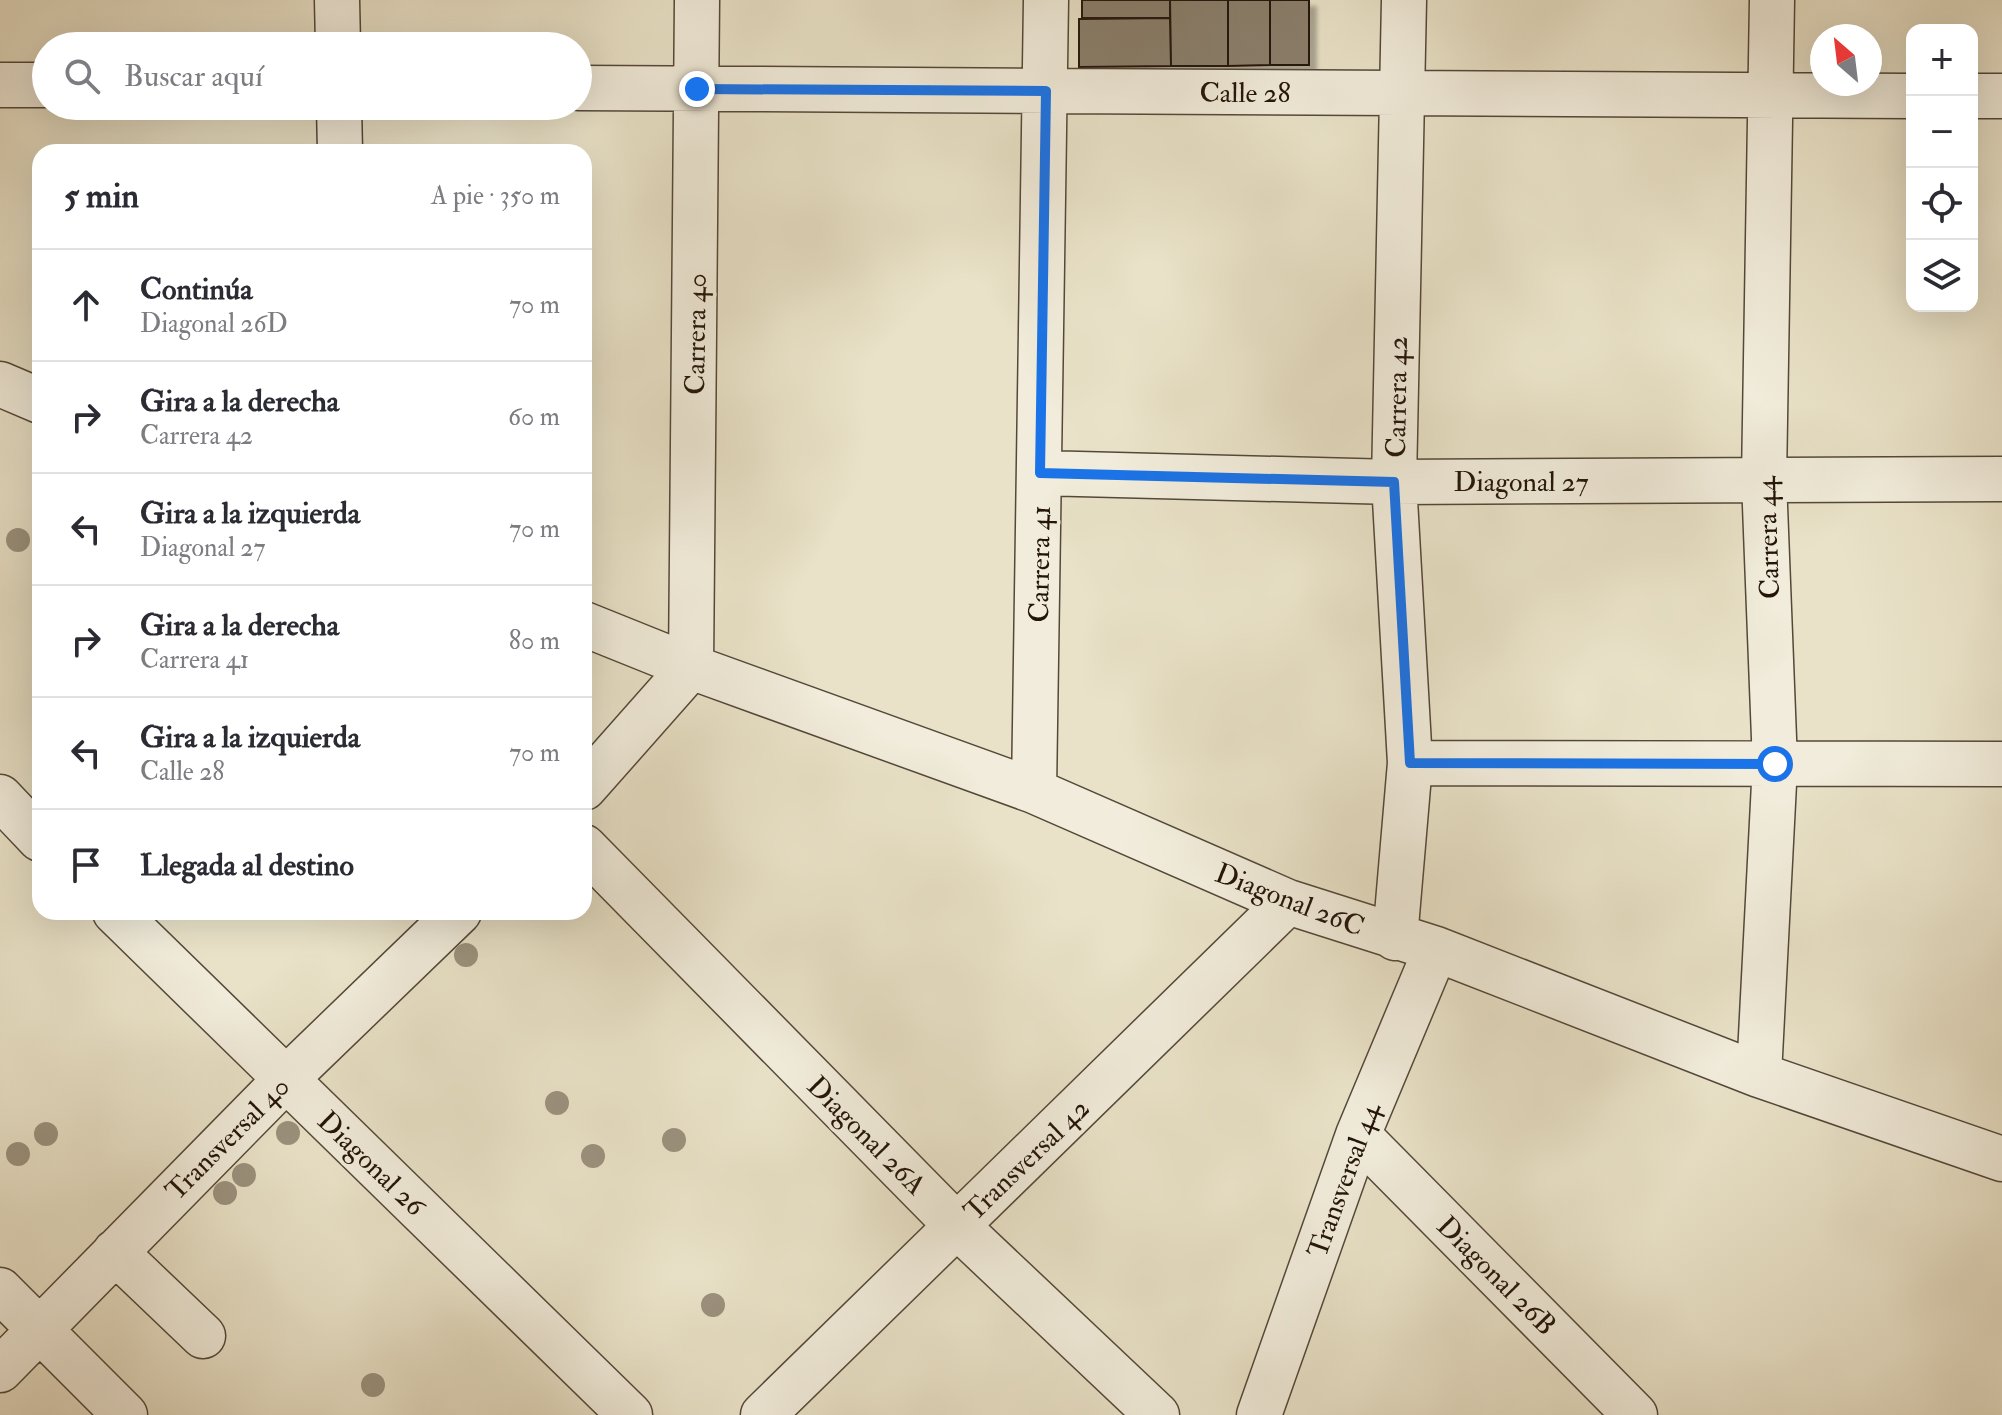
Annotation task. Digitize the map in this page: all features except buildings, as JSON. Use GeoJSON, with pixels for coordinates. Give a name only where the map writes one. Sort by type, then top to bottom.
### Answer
{"type":"FeatureCollection","features":[{"type":"Feature","properties":{"kind":"street"},"geometry":{"type":"LineString","coordinates":[[337,0],[338,32]]}},
{"type":"Feature","properties":{"kind":"street","name":"Carrera 40"},"geometry":{"type":"LineString","coordinates":[[691,667],[697,0]]}},
{"type":"Feature","properties":{"kind":"street","name":"Carrera 41"},"geometry":{"type":"LineString","coordinates":[[1034,791],[1046,0]]}},
{"type":"Feature","properties":{"kind":"street","name":"Carrera 42"},"geometry":{"type":"LineString","coordinates":[[1395,938],[1410,763],[1394,482],[1404,0]]}},
{"type":"Feature","properties":{"kind":"street","name":"Carrera 44"},"geometry":{"type":"LineString","coordinates":[[1759,1075],[1775,764],[1764,480],[1772,0]]}},
{"type":"Feature","properties":{"kind":"street"},"geometry":{"type":"LineString","coordinates":[[0,85],[32,85]]}},
{"type":"Feature","properties":{"kind":"street","name":"Calle 28"},"geometry":{"type":"LineString","coordinates":[[592,88],[1906,96]]}},
{"type":"Feature","properties":{"kind":"street"},"geometry":{"type":"LineString","coordinates":[[1978,96],[2002,96]]}},
{"type":"Feature","properties":{"kind":"street"},"geometry":{"type":"LineString","coordinates":[[339,120],[340,144]]}},
{"type":"Feature","properties":{"kind":"street"},"geometry":{"type":"LineString","coordinates":[[0,384],[32,398]]}},
{"type":"Feature","properties":{"kind":"street","name":"Diagonal 27"},"geometry":{"type":"LineString","coordinates":[[1040,473],[1394,482],[2002,479]]}},
{"type":"Feature","properties":{"kind":"street","name":"Diagonal 26C"},"geometry":{"type":"LineString","coordinates":[[592,627],[691,667],[1034,791],[1288,902],[1436,949],[1759,1075],[2002,1159]]}},
{"type":"Feature","properties":{"kind":"street"},"geometry":{"type":"LineString","coordinates":[[592,779],[691,667]]}},
{"type":"Feature","properties":{"kind":"street"},"geometry":{"type":"LineString","coordinates":[[1410,763],[2002,764]]}},
{"type":"Feature","properties":{"kind":"street"},"geometry":{"type":"LineString","coordinates":[[0,797],[32,826]]}},
{"type":"Feature","properties":{"kind":"street","name":"Diagonal 26A"},"geometry":{"type":"LineString","coordinates":[[592,855],[957,1226],[1157,1415]]}},
{"type":"Feature","properties":{"kind":"street","name":"Transversal 42"},"geometry":{"type":"LineString","coordinates":[[763,1415],[1288,902]]}},
{"type":"Feature","properties":{"kind":"street","name":"Diagonal 26"},"geometry":{"type":"LineString","coordinates":[[123,920],[630,1415]]}},
{"type":"Feature","properties":{"kind":"street","name":"Transversal 40"},"geometry":{"type":"LineString","coordinates":[[0,1370],[286,1079],[451,920]]}},
{"type":"Feature","properties":{"kind":"street","name":"Transversal 44"},"geometry":{"type":"LineString","coordinates":[[1259,1415],[1358,1135],[1436,949]]}},
{"type":"Feature","properties":{"kind":"street","name":"Diagonal 26B"},"geometry":{"type":"LineString","coordinates":[[1358,1135],[1635,1415]]}},
{"type":"Feature","properties":{"kind":"street"},"geometry":{"type":"LineString","coordinates":[[115,1252],[203,1336]]}},
{"type":"Feature","properties":{"kind":"street"},"geometry":{"type":"LineString","coordinates":[[0,1290],[125,1415]]}},
{"type":"Feature","properties":{"kind":"route"},"geometry":{"type":"LineString","coordinates":[[697,89],[1046,91],[1040,473],[1394,482],[1410,763],[1775,764]]}}]}
